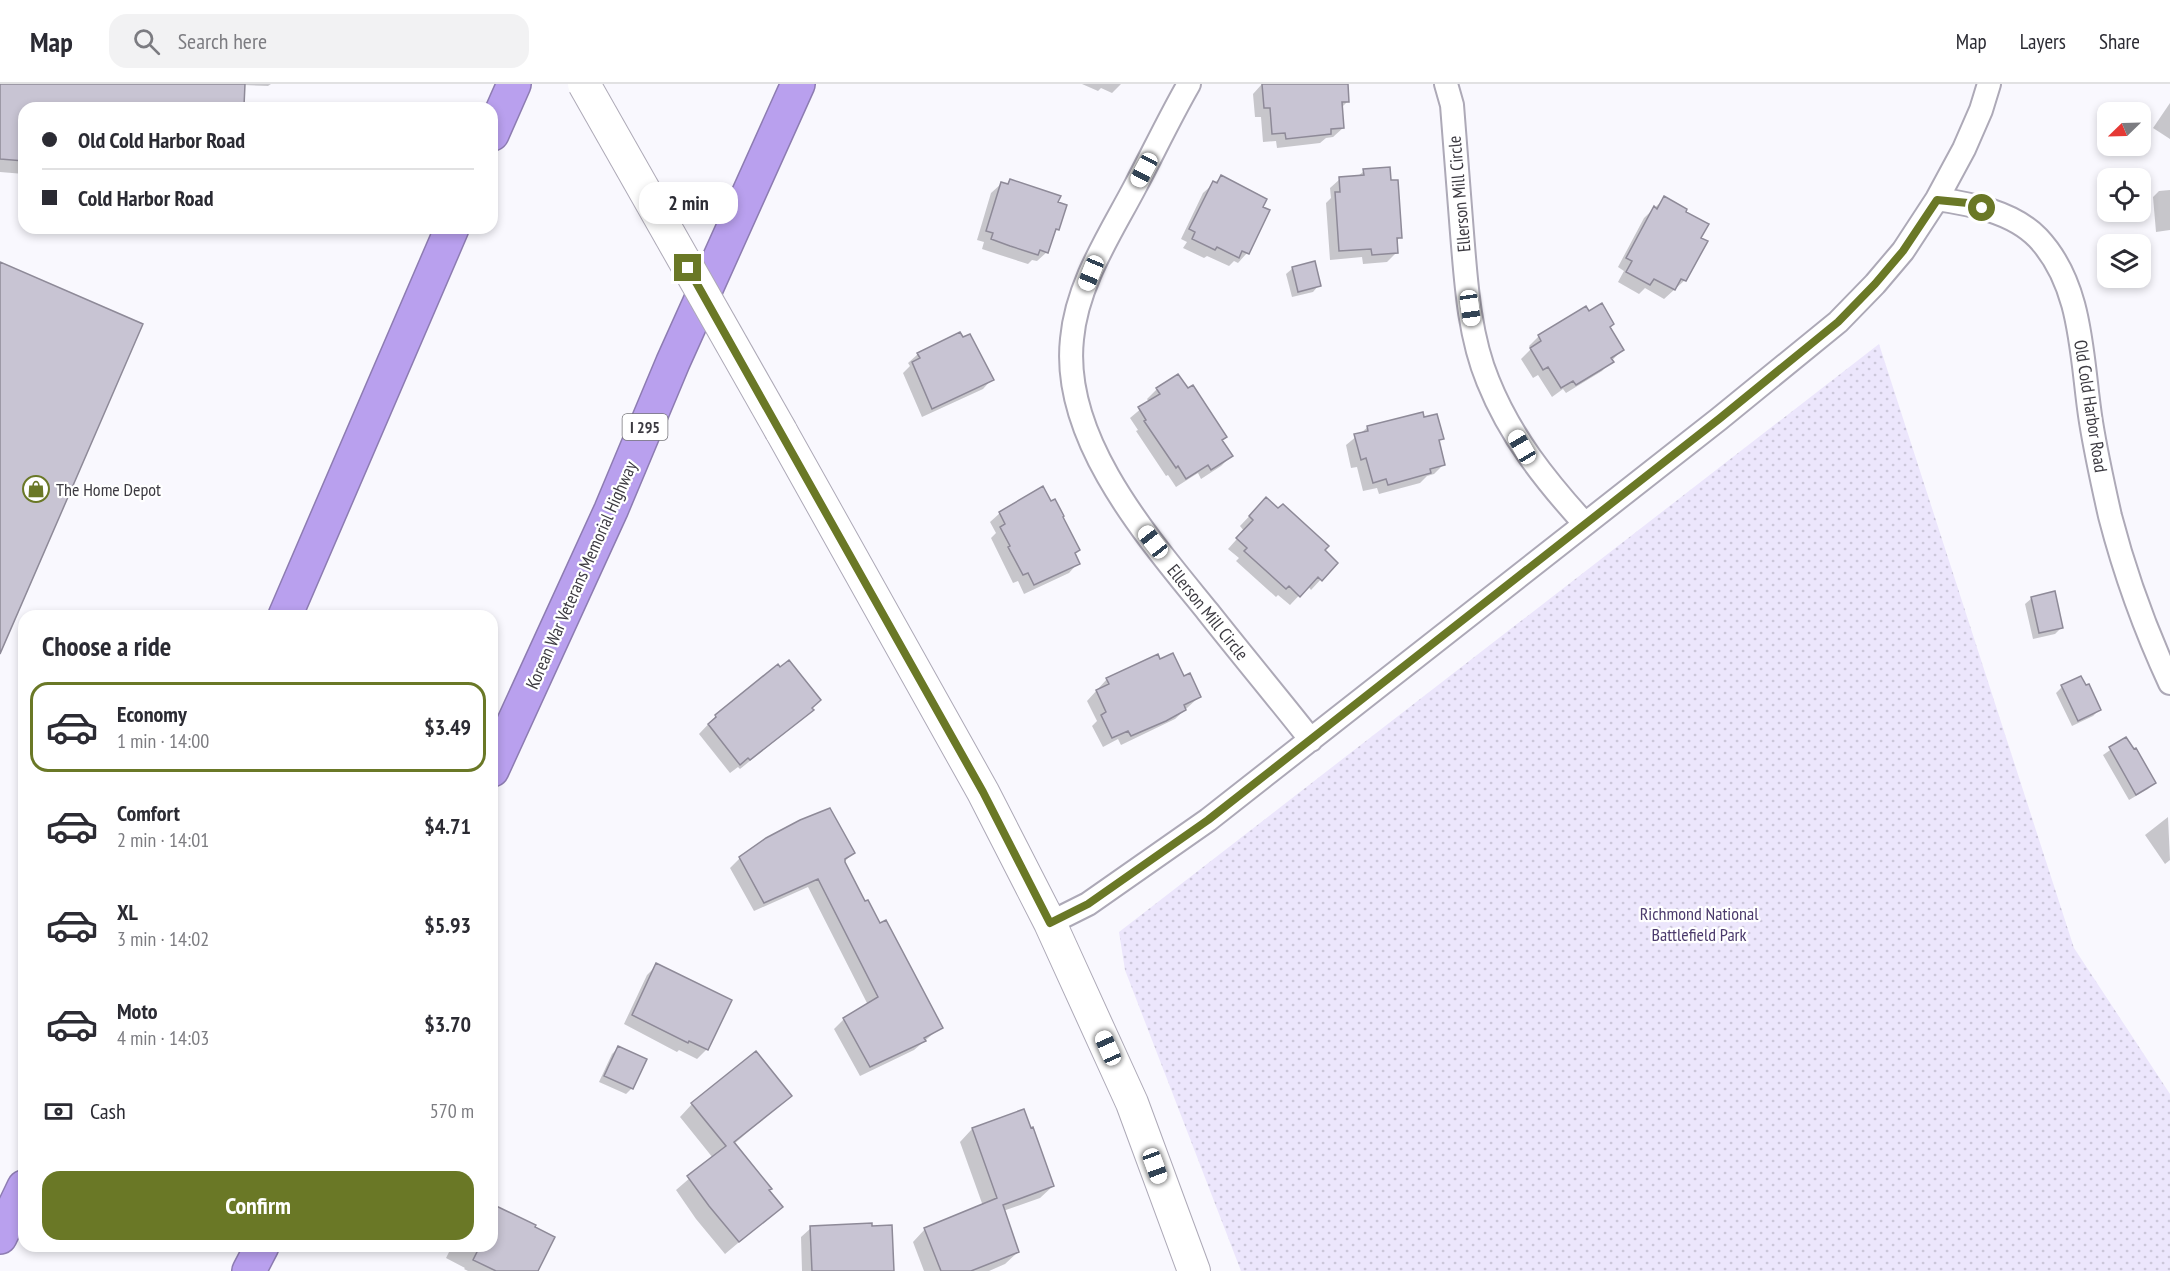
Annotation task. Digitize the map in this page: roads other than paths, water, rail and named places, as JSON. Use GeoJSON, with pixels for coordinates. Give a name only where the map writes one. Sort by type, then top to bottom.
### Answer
{"type":"FeatureCollection","features":[{"type":"Feature","properties":{"kind":"highway"},"geometry":{"type":"LineString","coordinates":[[498,120],[514,84]]}},
{"type":"Feature","properties":{"kind":"highway","name":"Korean War Veterans Memorial Highway"},"geometry":{"type":"LineString","coordinates":[[498,757],[611,510],[673,362],[798,84]]}},
{"type":"Feature","properties":{"kind":"highway"},"geometry":{"type":"LineString","coordinates":[[288,610],[449,234]]}},
{"type":"Feature","properties":{"kind":"highway"},"geometry":{"type":"LineString","coordinates":[[0,1237],[18,1200]]}},
{"type":"Feature","properties":{"kind":"highway"},"geometry":{"type":"LineString","coordinates":[[249,1271],[259,1252]]}},
{"type":"Feature","properties":{"kind":"main road"},"geometry":{"type":"LineString","coordinates":[[584,84],[983,792],[1050,923],[1132,1103],[1194,1271]]}},
{"type":"Feature","properties":{"kind":"street","name":"Ellerson Mill Circle"},"geometry":{"type":"LineString","coordinates":[[1189,84],[1168,120],[1098,257],[1078,306],[1071,339],[1072,382],[1078,409],[1088,435],[1125,506],[1311,740]]}},
{"type":"Feature","properties":{"kind":"street","name":"Ellerson Mill Circle"},"geometry":{"type":"LineString","coordinates":[[1446,84],[1452,105],[1467,288],[1473,329],[1487,378],[1502,412],[1522,447],[1551,487],[1585,524]]}},
{"type":"Feature","properties":{"kind":"street"},"geometry":{"type":"LineString","coordinates":[[1050,923],[1088,904],[1208,820],[1838,322],[1903,251],[1937,200],[1964,149],[1981,110],[1989,84]]}},
{"type":"Feature","properties":{"kind":"street","name":"Old Cold Harbor Road"},"geometry":{"type":"LineString","coordinates":[[1937,200],[1968,203],[1997,212],[2029,230],[2038,238],[2056,263],[2065,281],[2077,319],[2091,423],[2110,516],[2130,585],[2153,647],[2170,683]]}},
{"type":"Feature","properties":{"kind":"place","name":"The Home Depot"},"geometry":{"type":"Point","coordinates":[36,489]}},
{"type":"Feature","properties":{"kind":"park label","name":"Richmond National Battlefield Park"},"geometry":{"type":"Point","coordinates":[1699,923]}}]}
